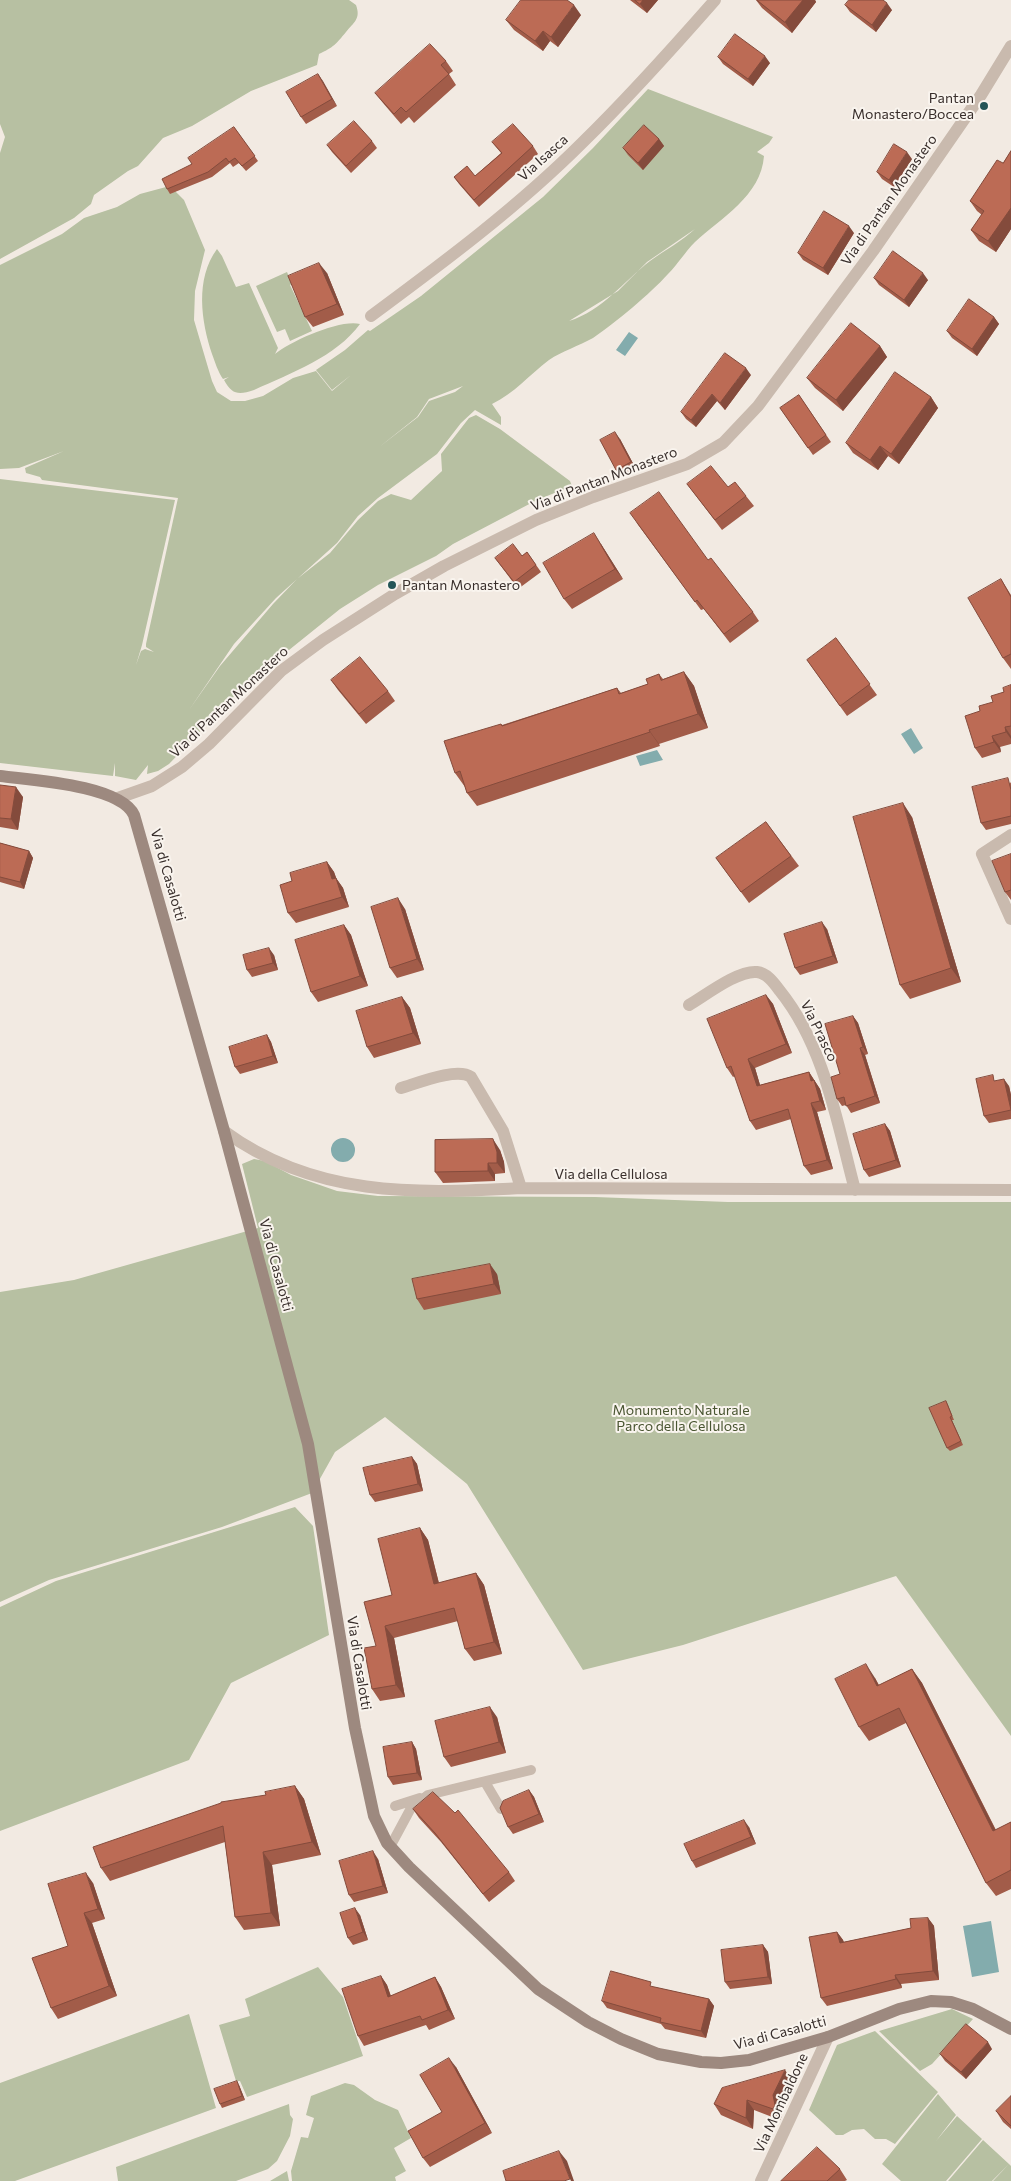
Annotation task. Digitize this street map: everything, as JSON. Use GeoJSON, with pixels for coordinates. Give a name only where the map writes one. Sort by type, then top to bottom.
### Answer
{"type":"FeatureCollection","features":[{"type":"Feature","properties":{"kind":"street","name":"Via Isasca"},"geometry":{"type":"LineString","coordinates":[[371,316],[445,261],[582,143],[653,70],[715,0]]}},
{"type":"Feature","properties":{"kind":"street","name":"Via di Pantan Monastero"},"geometry":{"type":"LineString","coordinates":[[118,798],[152,786],[182,767],[208,744],[257,693],[289,665],[322,640],[395,594],[444,566],[536,520],[586,499],[687,464],[724,443],[758,406],[873,251],[980,95],[1011,46]]}},
{"type":"Feature","properties":{"kind":"street"},"geometry":{"type":"LineString","coordinates":[[0,776],[74,786],[118,798]]}},
{"type":"Feature","properties":{"kind":"street","name":"Via di Casalotti"},"geometry":{"type":"LineString","coordinates":[[118,798],[128,805],[133,812],[142,837],[224,1131],[308,1444],[355,1728],[374,1816],[381,1834],[390,1847],[538,1989],[582,2019],[621,2039],[668,2056],[694,2061],[721,2063],[749,2060],[828,2037],[899,2009],[938,2001],[951,2002],[973,2009],[1011,2029]]}},
{"type":"Feature","properties":{"kind":"street"},"geometry":{"type":"LineString","coordinates":[[1011,835],[982,854],[1011,919]]}},
{"type":"Feature","properties":{"kind":"street","name":"Via Prasco"},"geometry":{"type":"LineString","coordinates":[[689,1005],[744,973],[760,972],[770,979],[794,1012],[817,1058],[855,1190]]}},
{"type":"Feature","properties":{"kind":"street"},"geometry":{"type":"LineString","coordinates":[[401,1088],[453,1074],[466,1074],[471,1077],[503,1131],[520,1188]]}},
{"type":"Feature","properties":{"kind":"street","name":"Via della Cellulosa"},"geometry":{"type":"LineString","coordinates":[[224,1131],[265,1157],[308,1174],[339,1183],[411,1192],[445,1193],[520,1188],[1011,1190]]}},
{"type":"Feature","properties":{"kind":"street","name":"Via Mombaldone"},"geometry":{"type":"LineString","coordinates":[[761,2181],[828,2037]]}},
{"type":"Feature","properties":{"kind":"lane"},"geometry":{"type":"LineString","coordinates":[[395,1806],[428,1795],[531,1770]]}},
{"type":"Feature","properties":{"kind":"lane"},"geometry":{"type":"LineString","coordinates":[[485,1782],[501,1809]]}},
{"type":"Feature","properties":{"kind":"lane"},"geometry":{"type":"LineString","coordinates":[[390,1847],[411,1808],[428,1795]]}},
{"type":"Feature","properties":{"kind":"green space"},"geometry":{"type":"Polygon","coordinates":[[[0,0],[349,0],[356,5],[358,14],[354,23],[337,42],[319,54],[317,65],[251,91],[192,126],[163,138],[138,166],[94,195],[91,204],[74,218],[0,259],[0,153],[5,137],[0,124],[0,0]]]}},
{"type":"Feature","properties":{"kind":"green space"},"geometry":{"type":"Polygon","coordinates":[[[648,89],[773,137],[769,143],[757,152],[764,156],[761,170],[756,183],[748,194],[695,242],[672,270],[652,290],[602,332],[549,360],[515,389],[492,404],[501,417],[501,425],[475,410],[461,423],[437,454],[378,498],[358,516],[337,543],[298,579],[330,553],[358,520],[378,501],[391,494],[411,500],[442,471],[441,454],[469,418],[476,415],[500,429],[570,481],[572,486],[537,500],[453,544],[436,556],[378,585],[340,609],[243,687],[169,764],[158,771],[147,774],[148,765],[136,780],[115,776],[115,763],[113,776],[0,763],[0,479],[175,500],[136,665],[141,651],[145,649],[154,652],[146,647],[146,644],[178,498],[42,480],[40,477],[26,473],[25,468],[64,451],[19,468],[0,469],[0,265],[62,234],[84,218],[117,207],[140,194],[166,187],[173,189],[184,200],[205,250],[195,291],[194,320],[217,392],[231,401],[245,401],[263,396],[293,378],[316,371],[332,391],[351,375],[332,390],[316,370],[345,350],[368,330],[370,331],[421,296],[543,197],[593,148],[648,89]],[[695,229],[647,262],[637,272],[695,229]],[[637,272],[613,294],[618,291],[637,272]],[[613,294],[569,321],[592,310],[613,294]],[[463,386],[429,399],[417,417],[378,448],[418,417],[429,401],[455,392],[463,386]],[[297,579],[276,598],[234,644],[189,710],[220,666],[297,579]]]}},
{"type":"Feature","properties":{"kind":"green space"},"geometry":{"type":"Polygon","coordinates":[[[217,249],[236,287],[249,283],[278,348],[275,354],[292,343],[316,332],[351,323],[360,324],[339,346],[312,363],[254,390],[244,393],[233,391],[224,380],[229,377],[223,379],[217,367],[208,341],[203,314],[202,300],[205,273],[217,249]]]}},
{"type":"Feature","properties":{"kind":"green space"},"geometry":{"type":"Polygon","coordinates":[[[287,272],[292,284],[290,285],[312,331],[290,341],[285,329],[277,332],[256,286],[287,272]]]}},
{"type":"Feature","properties":{"kind":"green space","name":"Monumento Naturale Parco della Cellulosa"},"geometry":{"type":"Polygon","coordinates":[[[254,1159],[265,1161],[291,1175],[337,1191],[378,1196],[595,1197],[728,1202],[1011,1202],[1011,1736],[896,1576],[683,1645],[583,1670],[467,1484],[385,1417],[335,1452],[312,1493],[222,1527],[49,1580],[0,1602],[0,1292],[74,1280],[258,1228],[242,1164],[254,1159]]]}},
{"type":"Feature","properties":{"kind":"green space"},"geometry":{"type":"Polygon","coordinates":[[[295,1507],[313,1526],[329,1635],[231,1683],[189,1760],[0,1831],[0,1607],[56,1581],[295,1507]]]}},
{"type":"Feature","properties":{"kind":"green space"},"geometry":{"type":"Polygon","coordinates":[[[318,1967],[343,1997],[363,2056],[247,2097],[240,2081],[236,2081],[219,2025],[250,2016],[245,1999],[318,1967]]]}},
{"type":"Feature","properties":{"kind":"green space"},"geometry":{"type":"Polygon","coordinates":[[[952,2009],[973,2019],[932,2064],[920,2071],[879,2031],[952,2009]]]}},
{"type":"Feature","properties":{"kind":"green space"},"geometry":{"type":"Polygon","coordinates":[[[189,2014],[216,2108],[15,2181],[0,2181],[0,2083],[189,2014]]]}},
{"type":"Feature","properties":{"kind":"green space"},"geometry":{"type":"Polygon","coordinates":[[[875,2031],[938,2092],[895,2144],[886,2139],[875,2139],[864,2129],[852,2130],[843,2135],[836,2135],[809,2110],[837,2045],[875,2031]]]}},
{"type":"Feature","properties":{"kind":"green space"},"geometry":{"type":"Polygon","coordinates":[[[345,2083],[354,2085],[375,2100],[398,2110],[411,2138],[394,2148],[406,2171],[395,2177],[396,2181],[292,2181],[291,2171],[301,2137],[308,2138],[314,2118],[306,2115],[311,2096],[345,2083]]]}},
{"type":"Feature","properties":{"kind":"green space"},"geometry":{"type":"Polygon","coordinates":[[[938,2094],[956,2115],[936,2141],[957,2116],[982,2139],[946,2181],[901,2181],[882,2164],[938,2094]]]}},
{"type":"Feature","properties":{"kind":"green space"},"geometry":{"type":"Polygon","coordinates":[[[289,2104],[290,2115],[293,2119],[290,2136],[277,2161],[268,2169],[236,2181],[118,2181],[116,2167],[289,2104]]]}},
{"type":"Feature","properties":{"kind":"green space"},"geometry":{"type":"Polygon","coordinates":[[[983,2140],[1009,2164],[992,2181],[948,2181],[983,2140]]]}},
{"type":"Feature","properties":{"kind":"green space"},"geometry":{"type":"Polygon","coordinates":[[[1009,2164],[1011,2166],[1011,2181],[993,2181],[1009,2164]]]}},
{"type":"Feature","properties":{"kind":"green space"},"geometry":{"type":"Polygon","coordinates":[[[287,2171],[289,2181],[270,2181],[287,2171]]]}},
{"type":"Feature","properties":{"kind":"water"},"geometry":{"type":"Polygon","coordinates":[[[629,332],[638,338],[625,356],[616,350],[629,332]]]}},
{"type":"Feature","properties":{"kind":"water"},"geometry":{"type":"Polygon","coordinates":[[[911,728],[923,748],[914,754],[901,734],[911,728]]]}},
{"type":"Feature","properties":{"kind":"water"},"geometry":{"type":"Polygon","coordinates":[[[657,750],[663,760],[640,766],[636,756],[657,750]]]}},
{"type":"Feature","properties":{"kind":"water"},"geometry":{"type":"Polygon","coordinates":[[[343,1138],[348,1139],[354,1145],[354,1155],[348,1161],[343,1162],[338,1161],[332,1155],[331,1150],[332,1145],[338,1139],[343,1138]]]}},
{"type":"Feature","properties":{"kind":"water"},"geometry":{"type":"Polygon","coordinates":[[[991,1921],[999,1972],[972,1977],[963,1926],[991,1921]]]}},
{"type":"Feature","properties":{"kind":"building"},"geometry":{"type":"Polygon","coordinates":[[[521,0],[567,0],[574,5],[551,37],[543,31],[535,41],[506,20],[521,0]]]}},
{"type":"Feature","properties":{"kind":"building"},"geometry":{"type":"Polygon","coordinates":[[[635,0],[643,0],[640,4],[635,0]]]}},
{"type":"Feature","properties":{"kind":"building"},"geometry":{"type":"Polygon","coordinates":[[[757,0],[803,0],[785,22],[757,0]]]}},
{"type":"Feature","properties":{"kind":"building"},"geometry":{"type":"Polygon","coordinates":[[[849,0],[883,0],[887,3],[872,25],[845,5],[849,0]]]}},
{"type":"Feature","properties":{"kind":"building"},"geometry":{"type":"Polygon","coordinates":[[[735,34],[765,56],[748,79],[718,57],[735,34]]]}},
{"type":"Feature","properties":{"kind":"building"},"geometry":{"type":"Polygon","coordinates":[[[430,44],[446,61],[441,65],[449,74],[406,112],[401,107],[394,114],[375,93],[430,44]]]}},
{"type":"Feature","properties":{"kind":"building"},"geometry":{"type":"Polygon","coordinates":[[[318,74],[332,99],[301,117],[286,92],[318,74]]]}},
{"type":"Feature","properties":{"kind":"building"},"geometry":{"type":"Polygon","coordinates":[[[354,121],[372,141],[346,166],[327,145],[354,121]]]}},
{"type":"Feature","properties":{"kind":"building"},"geometry":{"type":"Polygon","coordinates":[[[513,124],[533,146],[474,200],[454,177],[467,166],[475,176],[502,153],[492,142],[513,124]]]}},
{"type":"Feature","properties":{"kind":"building"},"geometry":{"type":"Polygon","coordinates":[[[644,125],[659,139],[638,163],[623,148],[644,125]]]}},
{"type":"Feature","properties":{"kind":"building"},"geometry":{"type":"Polygon","coordinates":[[[234,127],[255,156],[242,166],[235,158],[229,162],[226,158],[208,172],[167,189],[162,179],[192,164],[188,158],[234,127]]]}},
{"type":"Feature","properties":{"kind":"building"},"geometry":{"type":"Polygon","coordinates":[[[894,144],[907,152],[889,180],[877,172],[894,144]]]}},
{"type":"Feature","properties":{"kind":"building"},"geometry":{"type":"Polygon","coordinates":[[[1011,151],[1011,208],[988,241],[971,230],[984,211],[970,201],[997,160],[1003,163],[1011,151]]]}},
{"type":"Feature","properties":{"kind":"building"},"geometry":{"type":"Polygon","coordinates":[[[824,211],[849,226],[823,268],[798,253],[824,211]]]}},
{"type":"Feature","properties":{"kind":"building"},"geometry":{"type":"Polygon","coordinates":[[[893,251],[923,273],[904,300],[874,278],[893,251]]]}},
{"type":"Feature","properties":{"kind":"building"},"geometry":{"type":"Polygon","coordinates":[[[319,263],[337,304],[305,317],[288,276],[319,263]]]}},
{"type":"Feature","properties":{"kind":"building"},"geometry":{"type":"Polygon","coordinates":[[[969,299],[994,317],[972,349],[947,331],[969,299]]]}},
{"type":"Feature","properties":{"kind":"building"},"geometry":{"type":"Polygon","coordinates":[[[851,323],[880,346],[836,400],[807,378],[851,323]]]}},
{"type":"Feature","properties":{"kind":"building"},"geometry":{"type":"Polygon","coordinates":[[[725,353],[746,368],[720,403],[712,394],[691,420],[681,412],[725,353]]]}},
{"type":"Feature","properties":{"kind":"building"},"geometry":{"type":"Polygon","coordinates":[[[895,372],[931,397],[891,454],[880,446],[870,460],[846,443],[895,372]]]}},
{"type":"Feature","properties":{"kind":"building"},"geometry":{"type":"Polygon","coordinates":[[[799,395],[826,435],[808,448],[780,408],[799,395]]]}},
{"type":"Feature","properties":{"kind":"building"},"geometry":{"type":"Polygon","coordinates":[[[615,432],[631,462],[616,470],[600,440],[615,432]]]}},
{"type":"Feature","properties":{"kind":"building"},"geometry":{"type":"Polygon","coordinates":[[[711,466],[728,487],[735,482],[746,496],[715,520],[687,484],[711,466]]]}},
{"type":"Feature","properties":{"kind":"building"},"geometry":{"type":"Polygon","coordinates":[[[659,492],[708,560],[711,558],[753,612],[724,634],[697,600],[695,602],[630,513],[659,492]]]}},
{"type":"Feature","properties":{"kind":"building"},"geometry":{"type":"Polygon","coordinates":[[[594,533],[615,569],[564,599],[543,563],[594,533]]]}},
{"type":"Feature","properties":{"kind":"building"},"geometry":{"type":"Polygon","coordinates":[[[513,544],[522,556],[527,552],[536,565],[514,582],[495,558],[513,544]]]}},
{"type":"Feature","properties":{"kind":"building"},"geometry":{"type":"Polygon","coordinates":[[[1001,579],[1011,597],[1011,654],[1003,658],[968,598],[1001,579]]]}},
{"type":"Feature","properties":{"kind":"building"},"geometry":{"type":"Polygon","coordinates":[[[836,638],[870,684],[840,706],[807,660],[836,638]]]}},
{"type":"Feature","properties":{"kind":"building"},"geometry":{"type":"Polygon","coordinates":[[[360,657],[388,691],[359,714],[331,680],[360,657]]]}},
{"type":"Feature","properties":{"kind":"building"},"geometry":{"type":"Polygon","coordinates":[[[684,672],[698,714],[467,793],[460,771],[455,773],[444,741],[501,724],[502,726],[617,688],[619,694],[648,684],[646,679],[659,674],[661,680],[684,672]]]}},
{"type":"Feature","properties":{"kind":"building"},"geometry":{"type":"Polygon","coordinates":[[[1011,685],[1011,726],[1005,727],[1006,732],[992,736],[994,742],[975,748],[965,716],[980,711],[979,706],[993,702],[991,696],[1004,692],[1003,688],[1011,685]]]}},
{"type":"Feature","properties":{"kind":"building"},"geometry":{"type":"Polygon","coordinates":[[[1008,778],[1011,790],[1011,816],[981,823],[972,787],[1008,778]]]}},
{"type":"Feature","properties":{"kind":"building"},"geometry":{"type":"Polygon","coordinates":[[[0,785],[16,787],[11,819],[0,818],[0,785]]]}},
{"type":"Feature","properties":{"kind":"building"},"geometry":{"type":"Polygon","coordinates":[[[903,803],[951,968],[900,985],[853,817],[903,803]]]}},
{"type":"Feature","properties":{"kind":"building"},"geometry":{"type":"Polygon","coordinates":[[[766,822],[791,856],[741,892],[716,858],[766,822]]]}},
{"type":"Feature","properties":{"kind":"building"},"geometry":{"type":"Polygon","coordinates":[[[0,843],[29,851],[20,882],[0,877],[0,843]]]}},
{"type":"Feature","properties":{"kind":"building"},"geometry":{"type":"Polygon","coordinates":[[[1011,854],[1011,890],[1005,892],[992,861],[1011,854]]]}},
{"type":"Feature","properties":{"kind":"building"},"geometry":{"type":"Polygon","coordinates":[[[327,862],[332,879],[336,878],[342,897],[288,913],[280,885],[292,881],[290,873],[327,862]]]}},
{"type":"Feature","properties":{"kind":"building"},"geometry":{"type":"Polygon","coordinates":[[[398,898],[417,959],[390,968],[371,907],[398,898]]]}},
{"type":"Feature","properties":{"kind":"building"},"geometry":{"type":"Polygon","coordinates":[[[822,922],[833,956],[795,968],[784,934],[822,922]]]}},
{"type":"Feature","properties":{"kind":"building"},"geometry":{"type":"Polygon","coordinates":[[[344,925],[360,976],[311,992],[295,940],[344,925]]]}},
{"type":"Feature","properties":{"kind":"building"},"geometry":{"type":"Polygon","coordinates":[[[269,948],[273,963],[247,970],[243,955],[269,948]]]}},
{"type":"Feature","properties":{"kind":"building"},"geometry":{"type":"Polygon","coordinates":[[[766,995],[786,1044],[748,1059],[757,1086],[809,1072],[811,1081],[814,1080],[820,1101],[811,1103],[827,1160],[804,1166],[788,1109],[750,1121],[731,1066],[727,1068],[707,1019],[766,995]]]}},
{"type":"Feature","properties":{"kind":"building"},"geometry":{"type":"Polygon","coordinates":[[[402,997],[413,1033],[367,1047],[356,1011],[402,997]]]}},
{"type":"Feature","properties":{"kind":"building"},"geometry":{"type":"Polygon","coordinates":[[[853,1016],[863,1047],[860,1048],[875,1096],[846,1106],[844,1097],[837,1099],[831,1077],[840,1074],[825,1024],[853,1016]]]}},
{"type":"Feature","properties":{"kind":"building"},"geometry":{"type":"Polygon","coordinates":[[[267,1035],[273,1056],[235,1067],[229,1047],[267,1035]]]}},
{"type":"Feature","properties":{"kind":"building"},"geometry":{"type":"Polygon","coordinates":[[[993,1075],[994,1081],[1004,1079],[1011,1110],[984,1116],[976,1079],[993,1075]]]}},
{"type":"Feature","properties":{"kind":"building"},"geometry":{"type":"Polygon","coordinates":[[[885,1124],[896,1160],[864,1170],[853,1134],[885,1124]]]}},
{"type":"Feature","properties":{"kind":"building"},"geometry":{"type":"Polygon","coordinates":[[[493,1139],[497,1152],[497,1163],[488,1163],[488,1171],[435,1172],[435,1140],[493,1139]]]}},
{"type":"Feature","properties":{"kind":"building"},"geometry":{"type":"Polygon","coordinates":[[[490,1264],[494,1284],[417,1299],[412,1279],[490,1264]]]}},
{"type":"Feature","properties":{"kind":"building"},"geometry":{"type":"Polygon","coordinates":[[[946,1401],[952,1416],[950,1417],[961,1441],[947,1448],[929,1408],[946,1401]]]}},
{"type":"Feature","properties":{"kind":"building"},"geometry":{"type":"Polygon","coordinates":[[[412,1457],[418,1484],[370,1495],[363,1468],[412,1457]]]}},
{"type":"Feature","properties":{"kind":"building"},"geometry":{"type":"Polygon","coordinates":[[[420,1528],[434,1584],[476,1573],[494,1642],[465,1649],[454,1608],[385,1626],[396,1685],[372,1689],[364,1648],[376,1646],[364,1602],[392,1595],[378,1539],[420,1528]]]}},
{"type":"Feature","properties":{"kind":"building"},"geometry":{"type":"Polygon","coordinates":[[[866,1664],[877,1686],[912,1669],[993,1831],[1011,1822],[1011,1870],[986,1883],[899,1708],[859,1727],[835,1679],[866,1664]]]}},
{"type":"Feature","properties":{"kind":"building"},"geometry":{"type":"Polygon","coordinates":[[[490,1707],[499,1742],[444,1757],[435,1721],[490,1707]]]}},
{"type":"Feature","properties":{"kind":"building"},"geometry":{"type":"Polygon","coordinates":[[[412,1742],[417,1773],[388,1777],[383,1747],[412,1742]]]}},
{"type":"Feature","properties":{"kind":"building"},"geometry":{"type":"Polygon","coordinates":[[[295,1786],[312,1842],[263,1852],[271,1913],[235,1917],[223,1826],[101,1868],[93,1847],[221,1802],[266,1795],[265,1792],[295,1786]]]}},
{"type":"Feature","properties":{"kind":"building"},"geometry":{"type":"Polygon","coordinates":[[[529,1790],[539,1814],[508,1827],[500,1808],[503,1801],[529,1790]]]}},
{"type":"Feature","properties":{"kind":"building"},"geometry":{"type":"Polygon","coordinates":[[[433,1792],[455,1813],[458,1810],[509,1872],[483,1894],[435,1833],[413,1809],[433,1792]]]}},
{"type":"Feature","properties":{"kind":"building"},"geometry":{"type":"Polygon","coordinates":[[[744,1820],[751,1837],[692,1861],[684,1844],[744,1820]]]}},
{"type":"Feature","properties":{"kind":"building"},"geometry":{"type":"Polygon","coordinates":[[[373,1851],[383,1886],[349,1895],[339,1861],[373,1851]]]}},
{"type":"Feature","properties":{"kind":"building"},"geometry":{"type":"Polygon","coordinates":[[[86,1873],[98,1909],[84,1913],[109,1986],[51,2008],[32,1958],[68,1946],[48,1884],[86,1873]]]}},
{"type":"Feature","properties":{"kind":"building"},"geometry":{"type":"Polygon","coordinates":[[[355,1908],[363,1932],[348,1938],[340,1913],[355,1908]]]}},
{"type":"Feature","properties":{"kind":"building"},"geometry":{"type":"Polygon","coordinates":[[[928,1918],[933,1971],[895,1975],[896,1979],[821,1998],[809,1937],[837,1932],[840,1943],[911,1928],[910,1919],[928,1918]]]}},
{"type":"Feature","properties":{"kind":"building"},"geometry":{"type":"Polygon","coordinates":[[[763,1945],[768,1977],[725,1982],[721,1950],[763,1945]]]}},
{"type":"Feature","properties":{"kind":"building"},"geometry":{"type":"Polygon","coordinates":[[[611,1971],[651,1982],[650,1986],[709,1999],[701,2031],[660,2022],[661,2018],[602,2001],[611,1971]]]}},
{"type":"Feature","properties":{"kind":"building"},"geometry":{"type":"Polygon","coordinates":[[[381,1976],[388,1997],[435,1977],[448,2010],[422,2020],[420,2016],[358,2036],[342,1989],[381,1976]]]}},
{"type":"Feature","properties":{"kind":"building"},"geometry":{"type":"Polygon","coordinates":[[[966,2024],[988,2042],[961,2072],[940,2054],[966,2024]]]}},
{"type":"Feature","properties":{"kind":"building"},"geometry":{"type":"Polygon","coordinates":[[[449,2058],[485,2123],[423,2158],[408,2131],[442,2112],[420,2075],[449,2058]]]}},
{"type":"Feature","properties":{"kind":"building"},"geometry":{"type":"Polygon","coordinates":[[[785,2070],[773,2095],[775,2105],[773,2109],[747,2100],[746,2118],[714,2104],[722,2088],[785,2070]]]}},
{"type":"Feature","properties":{"kind":"building"},"geometry":{"type":"Polygon","coordinates":[[[237,2081],[242,2096],[220,2104],[214,2089],[237,2081]]]}},
{"type":"Feature","properties":{"kind":"building"},"geometry":{"type":"Polygon","coordinates":[[[1011,2096],[1011,2126],[996,2111],[1011,2096]]]}},
{"type":"Feature","properties":{"kind":"building"},"geometry":{"type":"Polygon","coordinates":[[[817,2147],[840,2169],[827,2181],[781,2181],[817,2147]]]}},
{"type":"Feature","properties":{"kind":"building"},"geometry":{"type":"Polygon","coordinates":[[[559,2151],[570,2179],[564,2181],[506,2181],[503,2171],[559,2151]]]}},
{"type":"Feature","properties":{"kind":"place","name":"Pantan Monastero/Boccea"},"geometry":{"type":"Point","coordinates":[984,106]}},
{"type":"Feature","properties":{"kind":"place","name":"Pantan Monastero"},"geometry":{"type":"Point","coordinates":[392,585]}}]}
